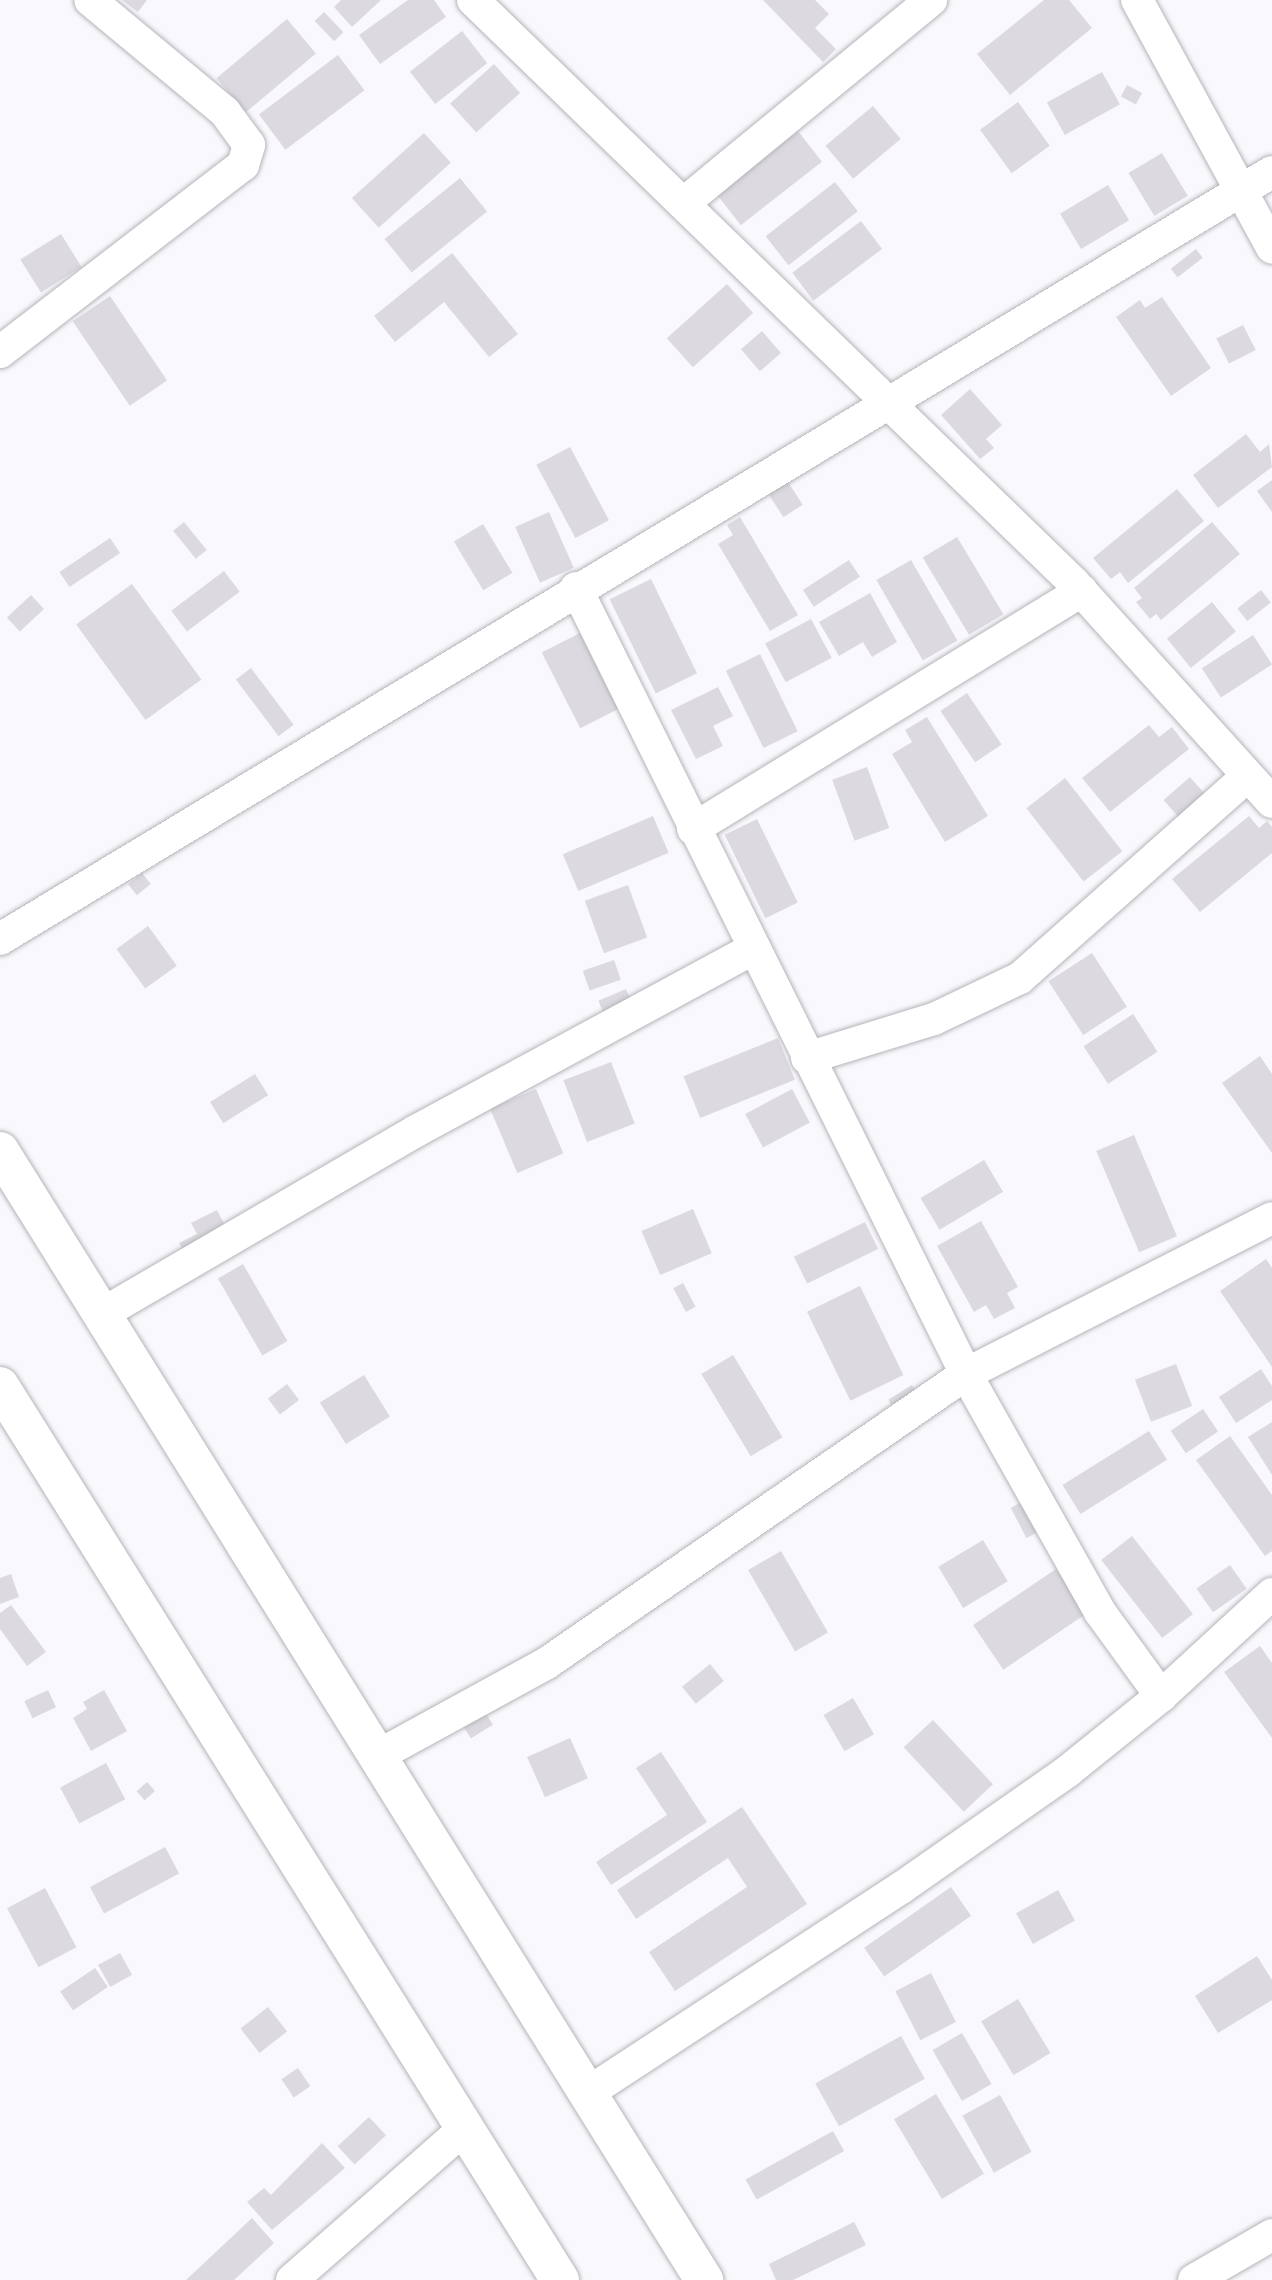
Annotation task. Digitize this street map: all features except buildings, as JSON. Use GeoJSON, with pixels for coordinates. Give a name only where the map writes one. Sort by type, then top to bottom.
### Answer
{"type":"FeatureCollection","features":[{"type":"Feature","properties":{"kind":"highway"},"geometry":{"type":"LineString","coordinates":[[0,1151],[105,1312],[704,2280]]}},
{"type":"Feature","properties":{"kind":"highway"},"geometry":{"type":"LineString","coordinates":[[0,1386],[560,2280]]}},
{"type":"Feature","properties":{"kind":"street"},"geometry":{"type":"LineString","coordinates":[[0,352],[243,165],[249,145],[225,111],[90,0]]}},
{"type":"Feature","properties":{"kind":"street"},"geometry":{"type":"LineString","coordinates":[[684,202],[930,0]]}},
{"type":"Feature","properties":{"kind":"street"},"geometry":{"type":"LineString","coordinates":[[1137,0],[1272,248]]}},
{"type":"Feature","properties":{"kind":"street"},"geometry":{"type":"LineString","coordinates":[[477,1],[1082,591],[1272,802]]}},
{"type":"Feature","properties":{"kind":"street"},"geometry":{"type":"LineString","coordinates":[[0,939],[576,588],[1272,172]]}},
{"type":"Feature","properties":{"kind":"street"},"geometry":{"type":"LineString","coordinates":[[576,588],[752,949],[966,1374],[1100,1612],[1161,1696]]}},
{"type":"Feature","properties":{"kind":"street"},"geometry":{"type":"LineString","coordinates":[[693,829],[1082,591]]}},
{"type":"Feature","properties":{"kind":"street"},"geometry":{"type":"LineString","coordinates":[[807,1058],[934,1019],[1020,978],[1247,777]]}},
{"type":"Feature","properties":{"kind":"street"},"geometry":{"type":"LineString","coordinates":[[105,1312],[416,1131],[752,949]]}},
{"type":"Feature","properties":{"kind":"street"},"geometry":{"type":"LineString","coordinates":[[379,1755],[547,1663],[966,1374],[1272,1218]]}},
{"type":"Feature","properties":{"kind":"street"},"geometry":{"type":"LineString","coordinates":[[589,2092],[901,1888],[1068,1771],[1161,1696],[1272,1594]]}},
{"type":"Feature","properties":{"kind":"street"},"geometry":{"type":"LineString","coordinates":[[292,2280],[466,2127]]}},
{"type":"Feature","properties":{"kind":"street"},"geometry":{"type":"LineString","coordinates":[[1194,2280],[1272,2235]]}}]}
